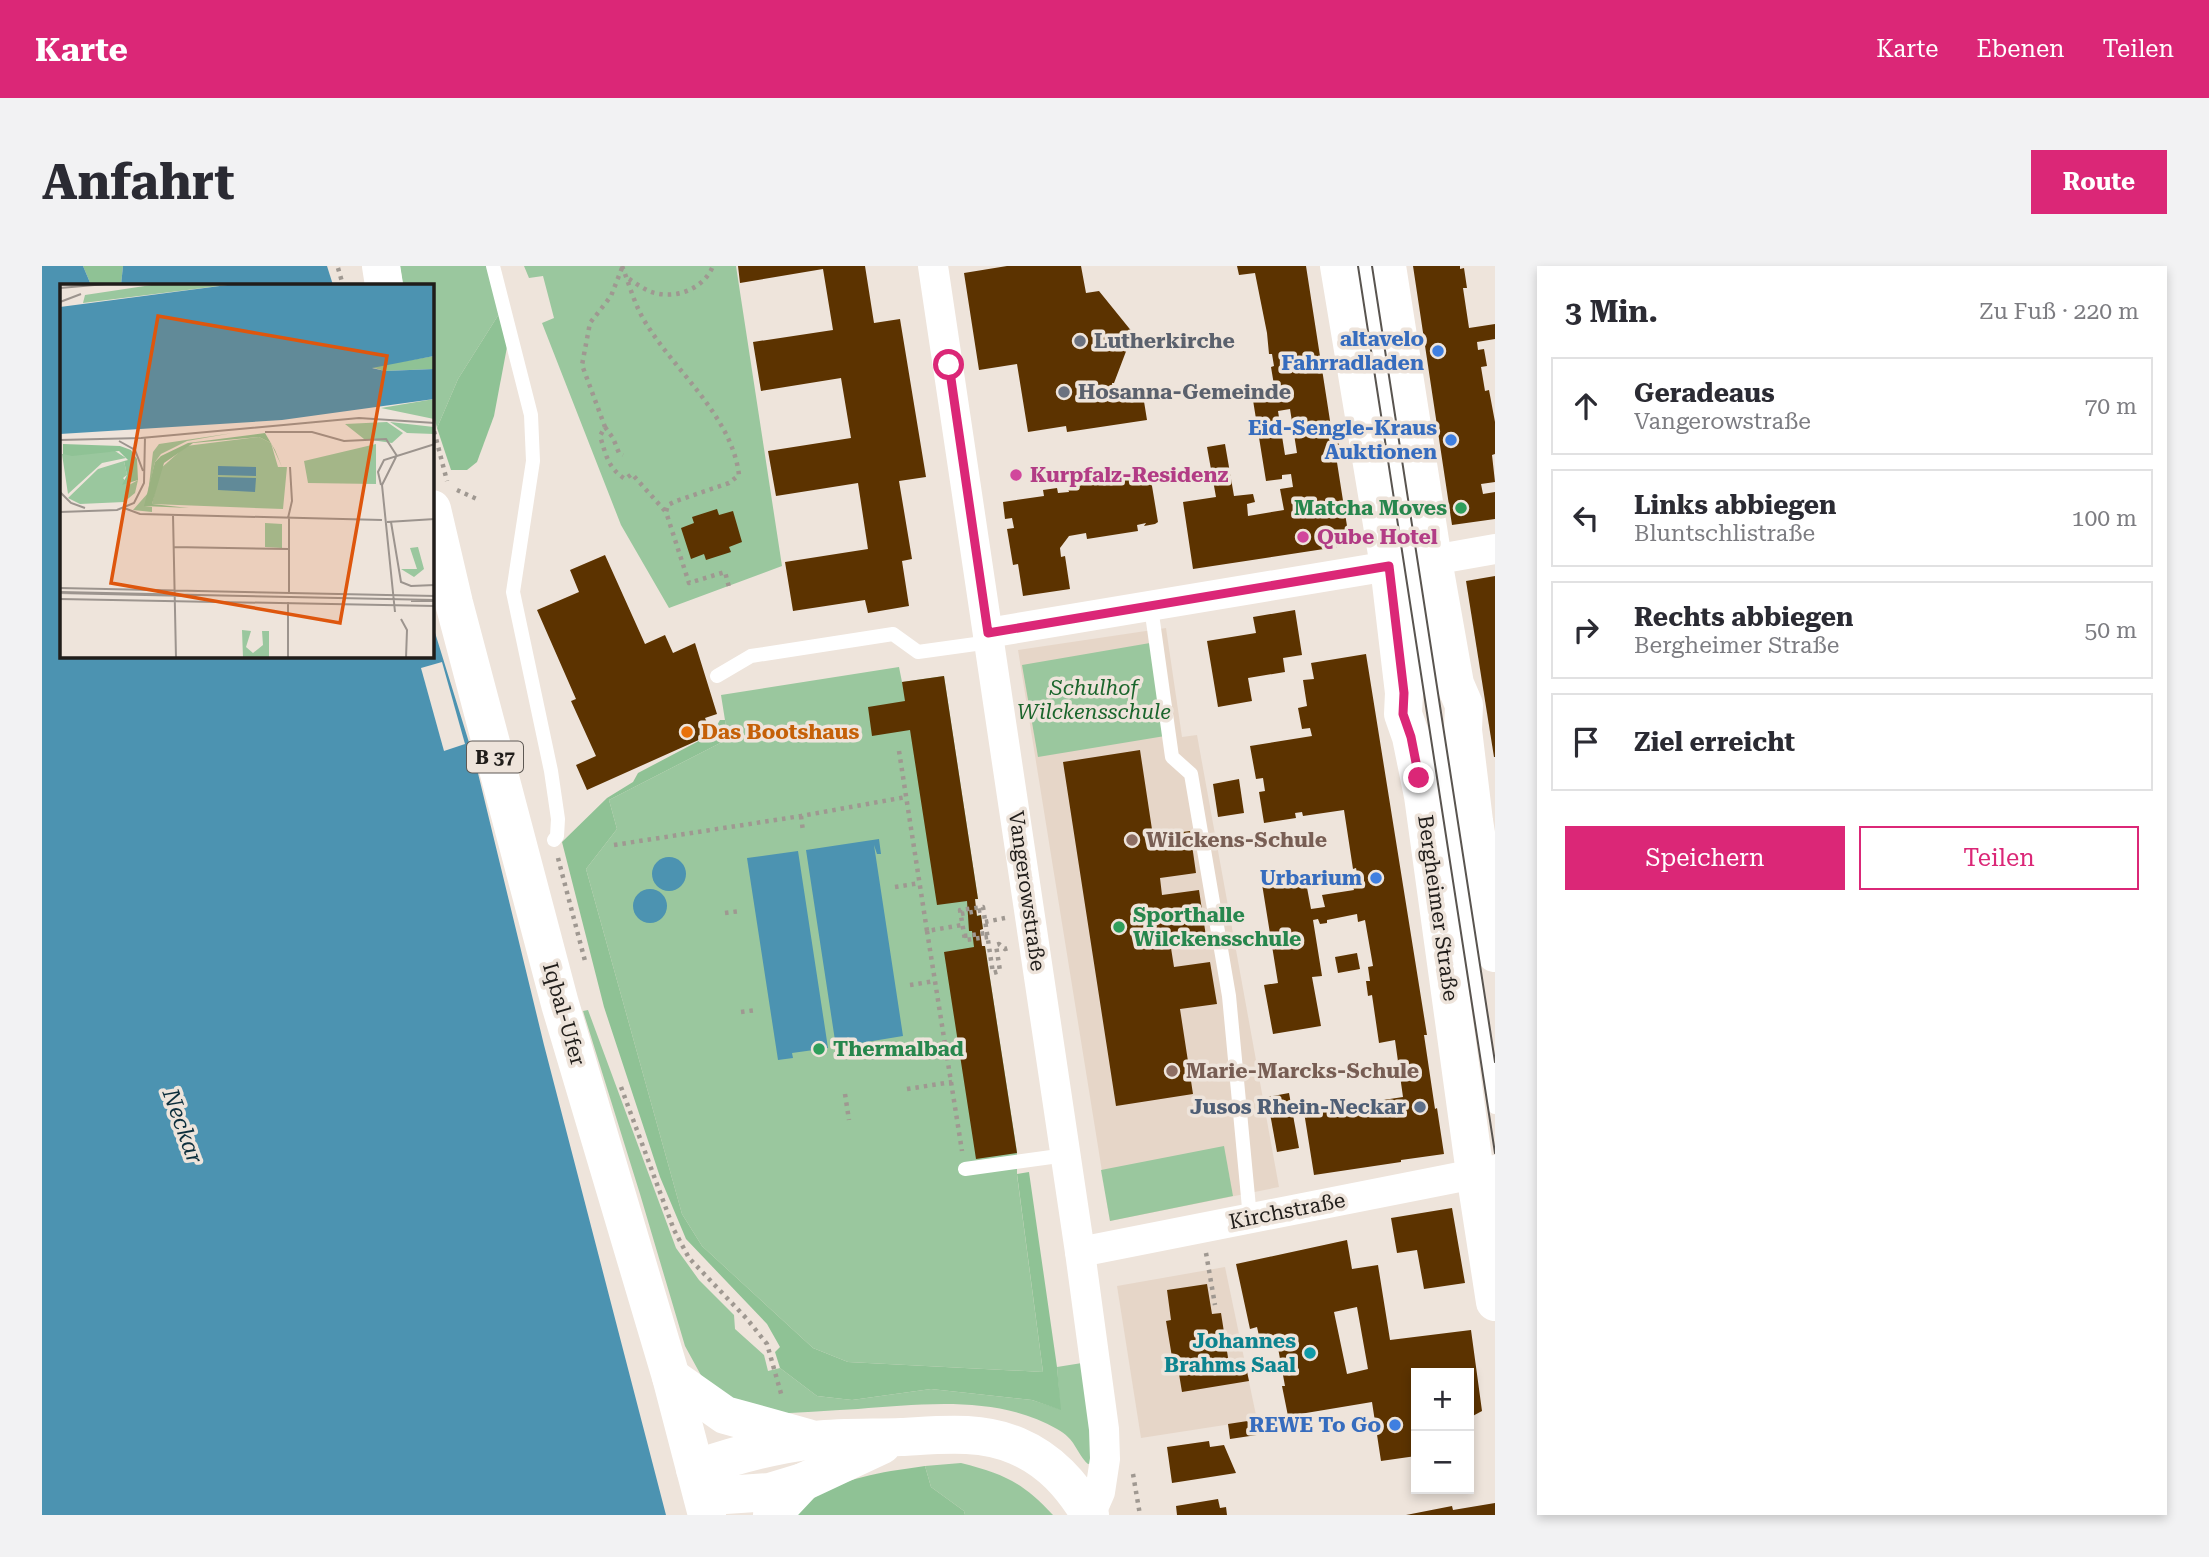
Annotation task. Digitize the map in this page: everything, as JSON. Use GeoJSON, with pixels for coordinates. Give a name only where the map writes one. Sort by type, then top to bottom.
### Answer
{"type":"FeatureCollection","features":[{"type":"Feature","properties":{"kind":"main road"},"geometry":{"type":"LineString","coordinates":[[381,266],[384,284]]}},
{"type":"Feature","properties":{"kind":"main road","name":"Bergheimer Straße"},"geometry":{"type":"LineString","coordinates":[[1339,266],[1389,566],[1404,693],[1403,714],[1411,737],[1423,796],[1485,1171],[1495,1302]]}},
{"type":"Feature","properties":{"kind":"main road"},"geometry":{"type":"LineString","coordinates":[[1387,266],[1433,559],[1455,684],[1464,705],[1464,730],[1476,834],[1495,953]]}},
{"type":"Feature","properties":{"kind":"main road","name":"Iqbal-Ufer"},"geometry":{"type":"LineString","coordinates":[[434,518],[454,603],[557,991],[671,1377],[701,1493]]}},
{"type":"Feature","properties":{"kind":"main road"},"geometry":{"type":"LineString","coordinates":[[671,1377],[725,1415],[813,1440]]}},
{"type":"Feature","properties":{"kind":"main road"},"geometry":{"type":"LineString","coordinates":[[701,1493],[737,1456],[813,1440],[938,1434],[980,1436],[1019,1447],[1034,1455],[1065,1479],[1090,1515]]}},
{"type":"Feature","properties":{"kind":"main road"},"geometry":{"type":"LineString","coordinates":[[701,1493],[725,1495],[770,1492],[803,1482],[903,1436]]}},
{"type":"Feature","properties":{"kind":"main road"},"geometry":{"type":"LineString","coordinates":[[772,1515],[803,1482]]}},
{"type":"Feature","properties":{"kind":"street","name":"Vangerowstraße"},"geometry":{"type":"LineString","coordinates":[[933,266],[1066,1156],[1104,1429],[1105,1459],[1100,1492],[1090,1515]]}},
{"type":"Feature","properties":{"kind":"street"},"geometry":{"type":"LineString","coordinates":[[1433,559],[1495,549]]}},
{"type":"Feature","properties":{"kind":"street"},"geometry":{"type":"LineString","coordinates":[[989,638],[1389,566]]}},
{"type":"Feature","properties":{"kind":"street","name":"Kirchstraße"},"geometry":{"type":"LineString","coordinates":[[1080,1252],[1485,1171]]}},
{"type":"Feature","properties":{"kind":"lane"},"geometry":{"type":"LineString","coordinates":[[493,266],[531,415],[533,461],[513,592],[551,771],[558,820],[557,836],[554,840]]}},
{"type":"Feature","properties":{"kind":"lane"},"geometry":{"type":"LineString","coordinates":[[1365,266],[1495,1107]]}},
{"type":"Feature","properties":{"kind":"lane"},"geometry":{"type":"LineString","coordinates":[[1150,607],[1172,757],[1191,774],[1229,996],[1250,1218]]}},
{"type":"Feature","properties":{"kind":"lane"},"geometry":{"type":"LineString","coordinates":[[717,676],[751,656],[892,634],[918,652],[989,638]]}},
{"type":"Feature","properties":{"kind":"lane"},"geometry":{"type":"LineString","coordinates":[[965,1169],[1066,1156]]}},
{"type":"Feature","properties":{"kind":"path"},"geometry":{"type":"LineString","coordinates":[[628,279],[653,293],[675,294],[689,291],[700,284],[713,266]]}},
{"type":"Feature","properties":{"kind":"path"},"geometry":{"type":"LineString","coordinates":[[622,267],[637,308],[647,326],[692,384],[728,437],[738,466],[739,475],[736,479],[676,501],[668,505],[666,512]]}},
{"type":"Feature","properties":{"kind":"path"},"geometry":{"type":"LineString","coordinates":[[622,267],[611,296],[590,323],[582,365],[605,427],[614,438],[619,453],[623,455]]}},
{"type":"Feature","properties":{"kind":"path"},"geometry":{"type":"LineString","coordinates":[[605,427],[600,436],[614,471],[625,479],[632,474],[666,512],[689,583],[725,572],[729,587]]}},
{"type":"Feature","properties":{"kind":"path"},"geometry":{"type":"LineString","coordinates":[[434,431],[442,461]]}},
{"type":"Feature","properties":{"kind":"path"},"geometry":{"type":"LineString","coordinates":[[899,751],[965,1169]]}},
{"type":"Feature","properties":{"kind":"path"},"geometry":{"type":"LineString","coordinates":[[614,845],[906,797]]}},
{"type":"Feature","properties":{"kind":"path"},"geometry":{"type":"LineString","coordinates":[[801,816],[803,831]]}},
{"type":"Feature","properties":{"kind":"path"},"geometry":{"type":"LineString","coordinates":[[554,840],[587,972]]}},
{"type":"Feature","properties":{"kind":"path"},"geometry":{"type":"LineString","coordinates":[[895,887],[920,883]]}},
{"type":"Feature","properties":{"kind":"path"},"geometry":{"type":"LineString","coordinates":[[987,935],[964,936],[961,914],[984,910],[993,973],[1000,971],[996,945],[999,944],[1005,949],[1034,944]]}},
{"type":"Feature","properties":{"kind":"path"},"geometry":{"type":"LineString","coordinates":[[725,913],[740,911]]}},
{"type":"Feature","properties":{"kind":"path"},"geometry":{"type":"LineString","coordinates":[[985,922],[997,920]]}},
{"type":"Feature","properties":{"kind":"path"},"geometry":{"type":"LineString","coordinates":[[927,931],[962,925]]}},
{"type":"Feature","properties":{"kind":"path"},"geometry":{"type":"LineString","coordinates":[[909,985],[935,981]]}},
{"type":"Feature","properties":{"kind":"path"},"geometry":{"type":"LineString","coordinates":[[741,1012],[756,1010]]}},
{"type":"Feature","properties":{"kind":"path"},"geometry":{"type":"LineString","coordinates":[[619,1080],[674,1230],[689,1258],[747,1319],[767,1344],[769,1354]]}},
{"type":"Feature","properties":{"kind":"path"},"geometry":{"type":"LineString","coordinates":[[906,1089],[951,1082]]}},
{"type":"Feature","properties":{"kind":"path"},"geometry":{"type":"LineString","coordinates":[[845,1094],[849,1120]]}},
{"type":"Feature","properties":{"kind":"path"},"geometry":{"type":"LineString","coordinates":[[1212,1286],[1214,1304]]}},
{"type":"Feature","properties":{"kind":"shaded area"},"geometry":{"type":"Polygon","coordinates":[[[1166,628],[1182,737],[1197,735],[1279,1187],[1110,1221],[1018,650],[1166,628]]]}},
{"type":"Feature","properties":{"kind":"shaded area"},"geometry":{"type":"Polygon","coordinates":[[[1225,1267],[1257,1420],[1141,1438],[1117,1286],[1225,1267]]]}},
{"type":"Feature","properties":{"kind":"green space"},"geometry":{"type":"Polygon","coordinates":[[[83,266],[123,266],[121,284],[91,284],[83,266]]]}},
{"type":"Feature","properties":{"kind":"green space"},"geometry":{"type":"Polygon","coordinates":[[[400,266],[487,266],[499,314],[458,379],[437,428],[434,416],[434,284],[403,284],[400,266]]]}},
{"type":"Feature","properties":{"kind":"green space"},"geometry":{"type":"Polygon","coordinates":[[[524,266],[736,266],[782,566],[669,608],[621,525],[542,323],[554,318],[543,276],[529,278],[524,266]]]}},
{"type":"Feature","properties":{"kind":"green space"},"geometry":{"type":"Polygon","coordinates":[[[499,314],[507,347],[494,416],[477,462],[467,470],[451,470],[437,428],[458,379],[499,314]]]}},
{"type":"Feature","properties":{"kind":"green space","name":"Schulhof Wilckensschule"},"geometry":{"type":"Polygon","coordinates":[[[1150,643],[1165,736],[1038,757],[1022,665],[1150,643]]]}},
{"type":"Feature","properties":{"kind":"green space","name":"Thermalbad"},"geometry":{"type":"Polygon","coordinates":[[[899,667],[902,682],[944,676],[978,899],[971,900],[974,916],[981,915],[983,929],[976,930],[978,946],[985,946],[1017,1152],[1017,1175],[1043,1372],[848,1362],[813,1348],[702,1246],[682,1214],[586,869],[617,829],[609,800],[728,739],[721,695],[899,667]]]}},
{"type":"Feature","properties":{"kind":"green space"},"geometry":{"type":"Polygon","coordinates":[[[720,720],[725,720],[728,739],[609,800],[617,829],[586,869],[682,1214],[702,1246],[813,1348],[848,1362],[1043,1372],[1017,1174],[1029,1172],[1061,1410],[1032,1400],[931,1389],[852,1400],[817,1396],[780,1368],[775,1352],[780,1347],[767,1324],[686,1239],[660,1177],[604,1007],[562,842],[607,798],[633,782],[638,773],[712,734],[720,720]]]}},
{"type":"Feature","properties":{"kind":"green space"},"geometry":{"type":"Polygon","coordinates":[[[588,1010],[676,1248],[699,1280],[734,1315],[735,1329],[764,1355],[768,1371],[780,1368],[817,1396],[852,1400],[931,1389],[1032,1400],[1060,1409],[1057,1367],[1082,1363],[1094,1463],[1088,1464],[1068,1437],[1057,1429],[1010,1411],[985,1406],[934,1404],[767,1415],[748,1411],[703,1379],[685,1346],[583,1011],[588,1010]]]}},
{"type":"Feature","properties":{"kind":"green space"},"geometry":{"type":"Polygon","coordinates":[[[1224,1146],[1233,1196],[1110,1221],[1101,1170],[1224,1146]]]}},
{"type":"Feature","properties":{"kind":"green space"},"geometry":{"type":"Polygon","coordinates":[[[961,1463],[989,1471],[1022,1487],[1053,1515],[965,1515],[964,1511],[931,1487],[925,1466],[961,1463]]]}},
{"type":"Feature","properties":{"kind":"green space"},"geometry":{"type":"Polygon","coordinates":[[[925,1466],[931,1487],[964,1511],[965,1515],[792,1515],[815,1497],[843,1483],[870,1475],[925,1466]]]}},
{"type":"Feature","properties":{"kind":"water","name":"Neckar"},"geometry":{"type":"Polygon","coordinates":[[[42,266],[83,266],[91,284],[60,284],[60,658],[434,658],[434,629],[476,765],[544,1045],[666,1515],[42,1515],[42,266]]]}},
{"type":"Feature","properties":{"kind":"water"},"geometry":{"type":"Polygon","coordinates":[[[123,266],[327,266],[333,284],[121,284],[123,266]]]}},
{"type":"Feature","properties":{"kind":"water"},"geometry":{"type":"Polygon","coordinates":[[[879,839],[881,854],[877,854],[874,845],[903,1036],[836,1047],[806,850],[879,839]]]}},
{"type":"Feature","properties":{"kind":"water"},"geometry":{"type":"Polygon","coordinates":[[[798,851],[828,1048],[792,1053],[793,1058],[778,1060],[747,858],[798,851]]]}},
{"type":"Feature","properties":{"kind":"water"},"geometry":{"type":"Polygon","coordinates":[[[669,857],[681,862],[686,874],[681,886],[669,891],[657,886],[652,874],[657,862],[669,857]]]}},
{"type":"Feature","properties":{"kind":"water"},"geometry":{"type":"Polygon","coordinates":[[[650,889],[662,894],[667,906],[662,918],[650,923],[638,918],[633,906],[638,894],[650,889]]]}},
{"type":"Feature","properties":{"kind":"pier"},"geometry":{"type":"Polygon","coordinates":[[[442,662],[465,744],[444,751],[421,668],[442,662]]]}},
{"type":"Feature","properties":{"kind":"building"},"geometry":{"type":"Polygon","coordinates":[[[738,266],[865,266],[874,323],[900,319],[926,477],[899,481],[912,559],[902,561],[909,606],[868,613],[865,600],[793,611],[785,562],[868,549],[858,483],[776,496],[768,451],[851,438],[841,378],[761,391],[753,342],[833,330],[823,269],[740,283],[738,266]]]}},
{"type":"Feature","properties":{"kind":"building"},"geometry":{"type":"Polygon","coordinates":[[[1007,266],[1081,266],[1086,293],[1099,291],[1133,333],[1112,383],[1113,394],[1142,389],[1147,420],[1067,432],[1066,426],[1028,432],[1017,364],[979,370],[964,273],[1007,266]]]}},
{"type":"Feature","properties":{"kind":"building"},"geometry":{"type":"Polygon","coordinates":[[[1237,266],[1306,266],[1333,440],[1338,439],[1341,455],[1336,456],[1350,545],[1193,569],[1183,502],[1216,497],[1207,447],[1225,444],[1234,496],[1253,494],[1255,502],[1247,504],[1248,516],[1284,510],[1280,489],[1293,487],[1291,474],[1282,475],[1282,479],[1266,481],[1252,394],[1275,391],[1271,367],[1274,366],[1272,354],[1269,354],[1255,273],[1239,275],[1237,266]],[[1290,409],[1278,411],[1285,455],[1297,453],[1290,409]]]}},
{"type":"Feature","properties":{"kind":"building"},"geometry":{"type":"Polygon","coordinates":[[[1413,266],[1464,268],[1467,288],[1463,288],[1469,328],[1495,324],[1495,339],[1477,342],[1478,350],[1484,349],[1487,366],[1481,367],[1495,422],[1495,454],[1492,455],[1495,482],[1481,484],[1483,494],[1495,492],[1495,519],[1452,525],[1413,266]]]}},
{"type":"Feature","properties":{"kind":"building"},"geometry":{"type":"Polygon","coordinates":[[[1127,471],[1128,478],[1150,474],[1158,522],[1137,525],[1138,531],[1087,539],[1086,533],[1069,536],[1060,548],[1061,557],[1065,556],[1070,589],[1023,596],[1018,564],[1013,565],[1007,529],[1014,528],[1012,518],[1005,519],[1003,502],[1044,496],[1043,490],[1057,488],[1058,493],[1069,492],[1068,488],[1089,484],[1087,478],[1127,471]]]}},
{"type":"Feature","properties":{"kind":"building"},"geometry":{"type":"Polygon","coordinates":[[[717,509],[719,515],[733,511],[742,542],[729,547],[731,552],[706,560],[704,554],[691,559],[681,528],[694,523],[692,517],[717,509]]]}},
{"type":"Feature","properties":{"kind":"building"},"geometry":{"type":"Polygon","coordinates":[[[605,555],[645,644],[665,635],[673,653],[695,643],[717,714],[705,718],[712,734],[587,790],[576,765],[596,756],[571,701],[576,699],[537,610],[579,592],[570,570],[605,555]]]}},
{"type":"Feature","properties":{"kind":"building"},"geometry":{"type":"Polygon","coordinates":[[[1495,576],[1495,757],[1494,757],[1466,581],[1495,576]]]}},
{"type":"Feature","properties":{"kind":"building"},"geometry":{"type":"Polygon","coordinates":[[[1295,610],[1302,655],[1283,658],[1285,672],[1248,678],[1252,701],[1218,707],[1207,641],[1256,633],[1253,617],[1295,610]]]}},
{"type":"Feature","properties":{"kind":"building"},"geometry":{"type":"Polygon","coordinates":[[[1366,654],[1444,1154],[1314,1175],[1304,1112],[1403,1097],[1395,1040],[1379,1043],[1372,995],[1368,996],[1366,981],[1370,981],[1368,967],[1373,966],[1365,920],[1358,922],[1357,914],[1320,924],[1318,919],[1313,920],[1322,976],[1312,977],[1321,1026],[1273,1034],[1264,985],[1278,983],[1262,884],[1305,877],[1311,909],[1325,907],[1322,895],[1354,890],[1352,883],[1359,881],[1356,868],[1353,869],[1344,810],[1303,816],[1302,812],[1295,813],[1296,818],[1264,823],[1259,792],[1265,791],[1263,778],[1256,779],[1250,746],[1312,736],[1310,728],[1302,729],[1298,708],[1307,706],[1303,680],[1314,679],[1311,663],[1366,654]]]}},
{"type":"Feature","properties":{"kind":"building"},"geometry":{"type":"Polygon","coordinates":[[[944,676],[978,899],[975,899],[977,916],[981,915],[982,946],[985,946],[1017,1153],[976,1159],[944,952],[974,947],[972,931],[969,931],[967,901],[937,905],[910,730],[872,736],[868,707],[905,701],[902,682],[944,676]]]}},
{"type":"Feature","properties":{"kind":"building"},"geometry":{"type":"Polygon","coordinates":[[[1140,750],[1153,836],[1190,831],[1196,873],[1160,878],[1162,895],[1199,890],[1207,943],[1171,948],[1174,967],[1210,962],[1217,1004],[1180,1009],[1193,1094],[1116,1106],[1063,762],[1140,750]]]}},
{"type":"Feature","properties":{"kind":"building"},"geometry":{"type":"Polygon","coordinates":[[[1239,779],[1244,813],[1218,817],[1213,784],[1239,779]]]}},
{"type":"Feature","properties":{"kind":"building"},"geometry":{"type":"Polygon","coordinates":[[[1357,953],[1360,969],[1338,973],[1335,957],[1357,953]]]}},
{"type":"Feature","properties":{"kind":"building"},"geometry":{"type":"Polygon","coordinates":[[[1289,1093],[1299,1148],[1277,1152],[1267,1097],[1289,1093]]]}},
{"type":"Feature","properties":{"kind":"building"},"geometry":{"type":"Polygon","coordinates":[[[1452,1208],[1465,1283],[1424,1289],[1417,1250],[1397,1253],[1391,1218],[1452,1208]]]}},
{"type":"Feature","properties":{"kind":"building"},"geometry":{"type":"Polygon","coordinates":[[[1347,1240],[1352,1269],[1378,1265],[1390,1340],[1471,1330],[1482,1411],[1474,1415],[1474,1368],[1411,1368],[1411,1457],[1381,1461],[1372,1402],[1288,1416],[1276,1337],[1260,1340],[1257,1327],[1250,1329],[1236,1264],[1347,1240]],[[1357,1307],[1334,1312],[1347,1374],[1368,1369],[1357,1307]]]}},
{"type":"Feature","properties":{"kind":"building"},"geometry":{"type":"Polygon","coordinates":[[[1207,1284],[1212,1314],[1221,1313],[1229,1364],[1245,1362],[1249,1381],[1182,1392],[1177,1362],[1173,1363],[1166,1321],[1171,1320],[1167,1290],[1207,1284]]]}},
{"type":"Feature","properties":{"kind":"building"},"geometry":{"type":"Polygon","coordinates":[[[1267,1418],[1270,1433],[1230,1439],[1228,1424],[1267,1418]]]}},
{"type":"Feature","properties":{"kind":"building"},"geometry":{"type":"Polygon","coordinates":[[[1209,1441],[1210,1447],[1224,1445],[1236,1473],[1172,1483],[1167,1447],[1209,1441]]]}},
{"type":"Feature","properties":{"kind":"building"},"geometry":{"type":"Polygon","coordinates":[[[1218,1499],[1220,1508],[1226,1507],[1227,1515],[1177,1515],[1176,1506],[1218,1499]]]}},
{"type":"Feature","properties":{"kind":"building"},"geometry":{"type":"Polygon","coordinates":[[[1495,1503],[1495,1515],[1406,1515],[1452,1506],[1453,1510],[1495,1503]]]}},
{"type":"Feature","properties":{"kind":"tram line"},"geometry":{"type":"LineString","coordinates":[[1358,266],[1495,1153]]}},
{"type":"Feature","properties":{"kind":"tram line"},"geometry":{"type":"LineString","coordinates":[[1372,266],[1495,1062]]}},
{"type":"Feature","properties":{"kind":"place","name":"Lutherkirche"},"geometry":{"type":"Point","coordinates":[1080,341]}},
{"type":"Feature","properties":{"kind":"place","name":"altavelo Fahrradladen"},"geometry":{"type":"Point","coordinates":[1438,351]}},
{"type":"Feature","properties":{"kind":"place","name":"Hosanna-Gemeinde"},"geometry":{"type":"Point","coordinates":[1064,392]}},
{"type":"Feature","properties":{"kind":"place","name":"Eid-Sengle-Kraus Auktionen"},"geometry":{"type":"Point","coordinates":[1451,440]}},
{"type":"Feature","properties":{"kind":"place","name":"Kurpfalz-Residenz"},"geometry":{"type":"Point","coordinates":[1016,475]}},
{"type":"Feature","properties":{"kind":"place","name":"Matcha Moves"},"geometry":{"type":"Point","coordinates":[1461,508]}},
{"type":"Feature","properties":{"kind":"place","name":"Qube Hotel"},"geometry":{"type":"Point","coordinates":[1303,537]}},
{"type":"Feature","properties":{"kind":"place","name":"Das Bootshaus"},"geometry":{"type":"Point","coordinates":[687,732]}},
{"type":"Feature","properties":{"kind":"place","name":"Wilckens-Schule"},"geometry":{"type":"Point","coordinates":[1132,840]}},
{"type":"Feature","properties":{"kind":"place","name":"Urbarium"},"geometry":{"type":"Point","coordinates":[1376,878]}},
{"type":"Feature","properties":{"kind":"place","name":"Sporthalle Wilckensschule"},"geometry":{"type":"Point","coordinates":[1119,927]}},
{"type":"Feature","properties":{"kind":"place","name":"Thermalbad"},"geometry":{"type":"Point","coordinates":[819,1049]}},
{"type":"Feature","properties":{"kind":"place","name":"Marie-Marcks-Schule"},"geometry":{"type":"Point","coordinates":[1172,1071]}},
{"type":"Feature","properties":{"kind":"place","name":"Jusos Rhein-Neckar"},"geometry":{"type":"Point","coordinates":[1420,1107]}},
{"type":"Feature","properties":{"kind":"place","name":"Johannes Brahms Saal"},"geometry":{"type":"Point","coordinates":[1310,1353]}},
{"type":"Feature","properties":{"kind":"place","name":"REWE To Go"},"geometry":{"type":"Point","coordinates":[1395,1425]}},
{"type":"Feature","properties":{"kind":"route"},"geometry":{"type":"LineString","coordinates":[[949,365],[988,633],[1389,566],[1404,693],[1403,714],[1411,737],[1419,778]]}}]}
